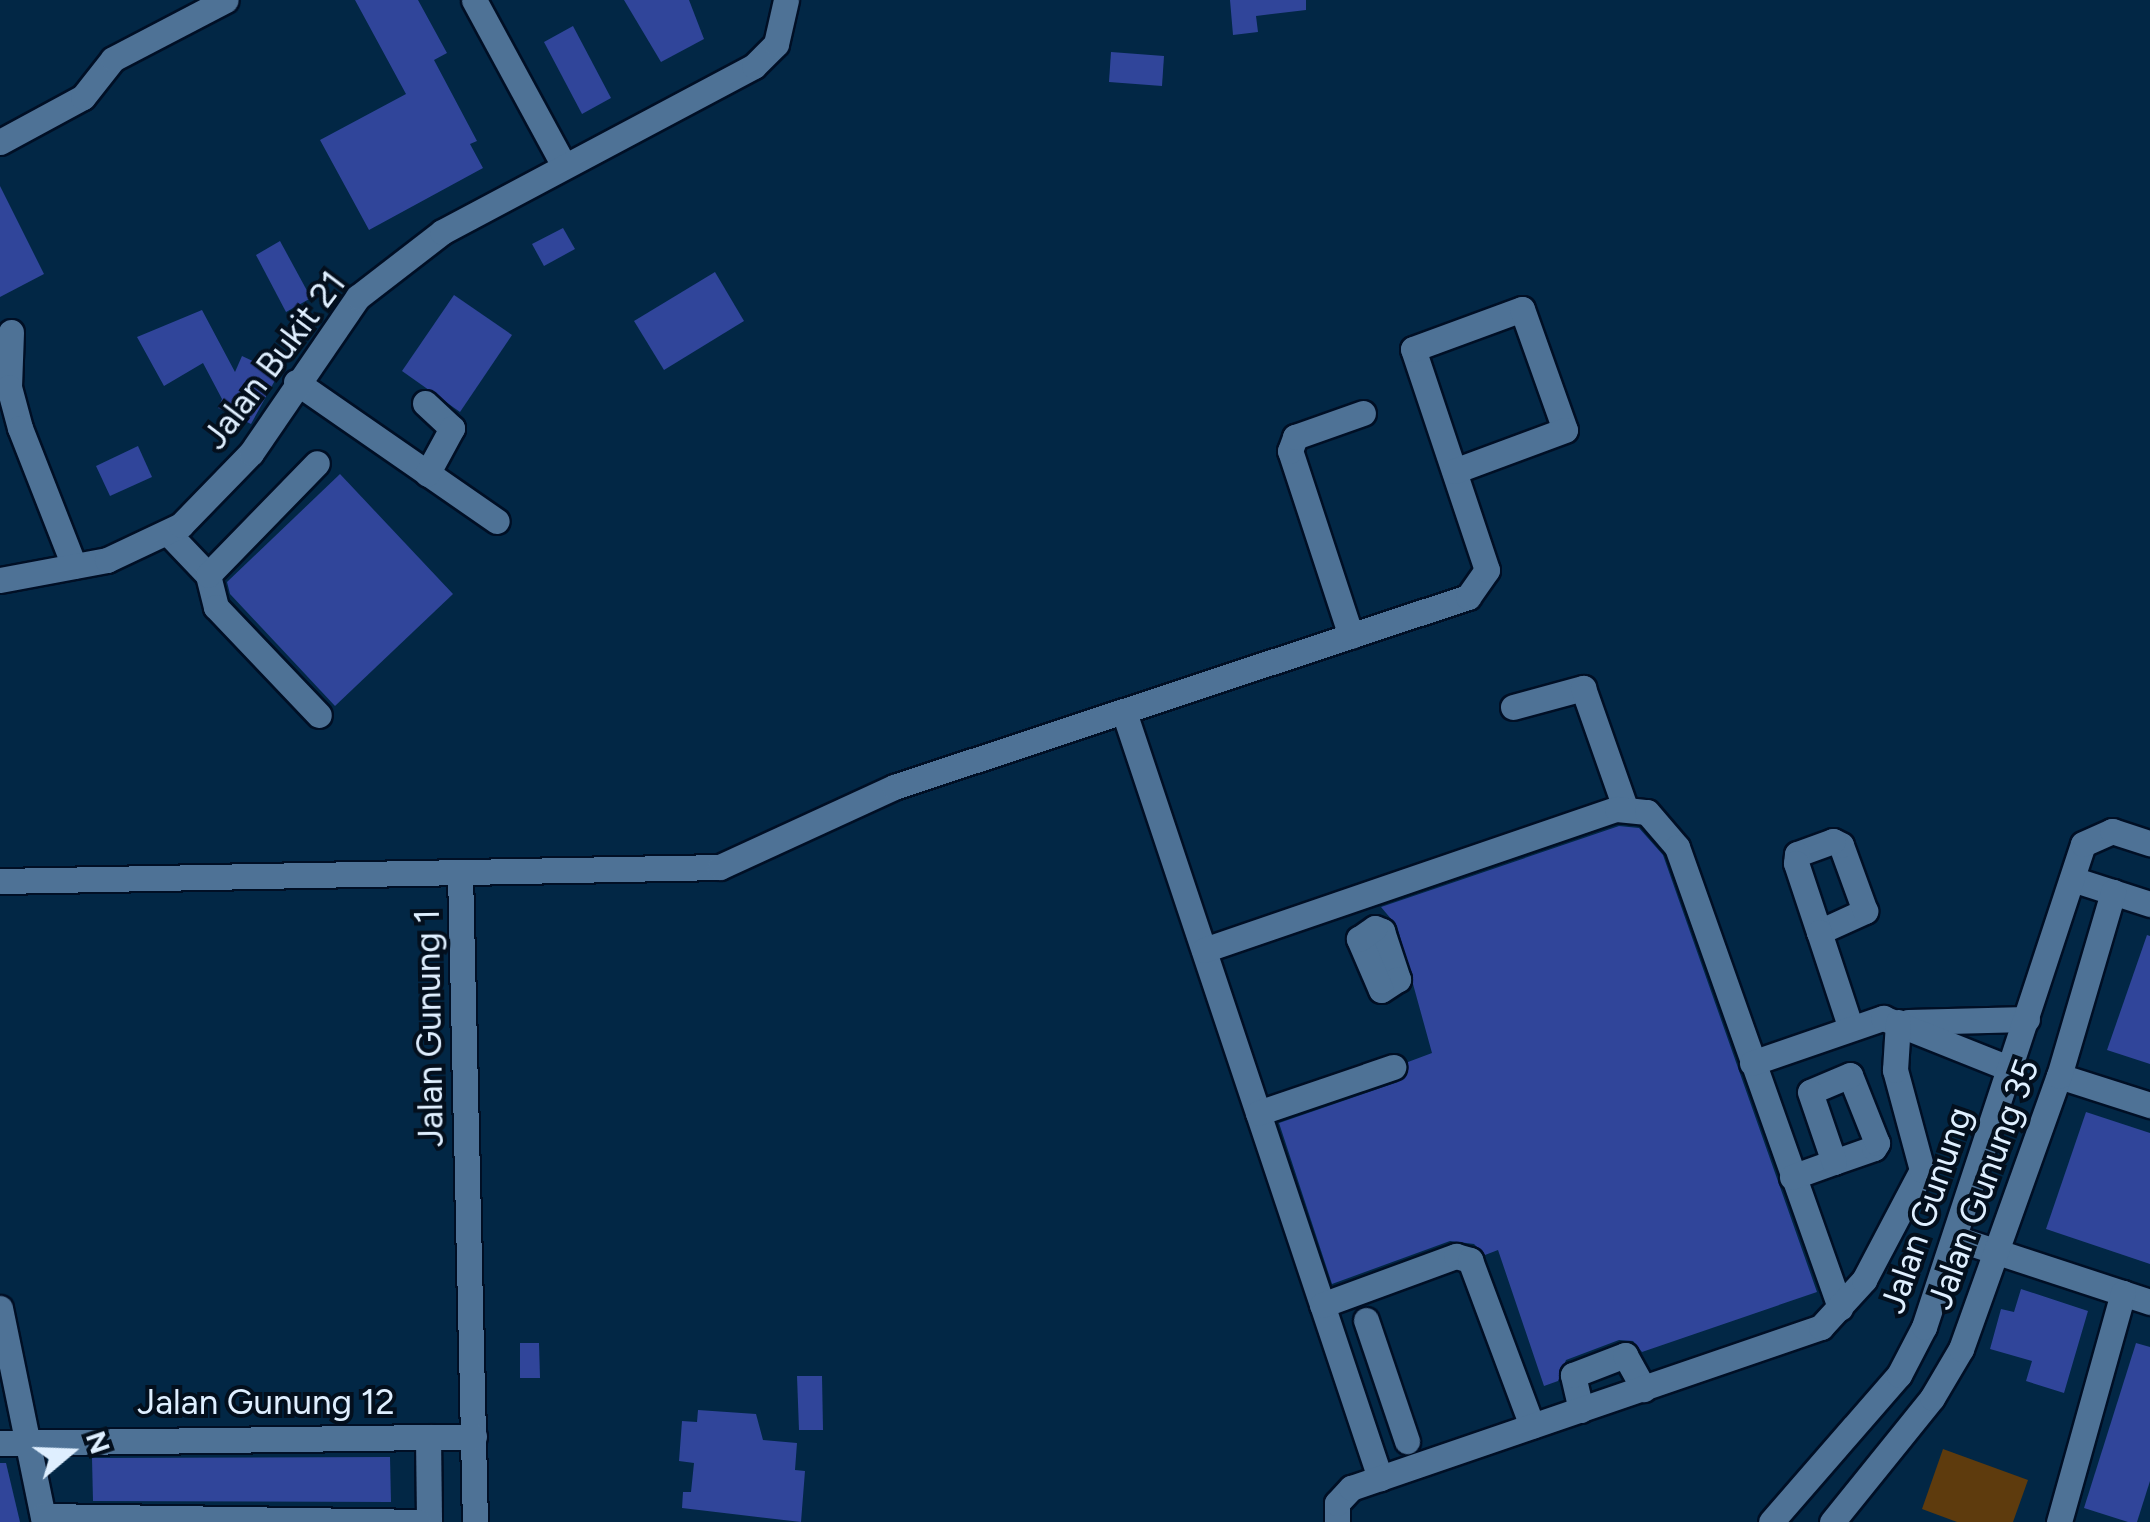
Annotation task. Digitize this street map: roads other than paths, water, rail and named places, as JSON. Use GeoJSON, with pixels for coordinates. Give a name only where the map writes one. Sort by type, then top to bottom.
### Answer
{"type":"FeatureCollection","features":[{"type":"Feature","properties":{"kind":"street"},"geometry":{"type":"LineString","coordinates":[[0,142],[83,97],[106,65],[226,0]]}},
{"type":"Feature","properties":{"kind":"street"},"geometry":{"type":"LineString","coordinates":[[474,0],[563,164]]}},
{"type":"Feature","properties":{"kind":"street","name":"Jalan Bukit 21"},"geometry":{"type":"LineString","coordinates":[[0,580],[107,560],[168,533],[222,488],[358,296],[405,257],[563,164],[754,66],[776,44],[786,0]]}},
{"type":"Feature","properties":{"kind":"street"},"geometry":{"type":"LineString","coordinates":[[460,873],[720,867],[894,787],[1468,597],[1482,585],[1487,570],[1454,472],[1413,349],[1522,309],[1566,425],[1561,435],[1454,472]]}},
{"type":"Feature","properties":{"kind":"street"},"geometry":{"type":"LineString","coordinates":[[11,332],[9,387],[20,428],[74,566]]}},
{"type":"Feature","properties":{"kind":"street"},"geometry":{"type":"LineString","coordinates":[[296,382],[497,521]]}},
{"type":"Feature","properties":{"kind":"street"},"geometry":{"type":"LineString","coordinates":[[425,403],[452,428],[427,474]]}},
{"type":"Feature","properties":{"kind":"street"},"geometry":{"type":"LineString","coordinates":[[1351,636],[1290,445],[1295,437],[1363,413]]}},
{"type":"Feature","properties":{"kind":"street"},"geometry":{"type":"LineString","coordinates":[[208,575],[317,463]]}},
{"type":"Feature","properties":{"kind":"street"},"geometry":{"type":"LineString","coordinates":[[168,533],[208,575],[216,607],[319,715]]}},
{"type":"Feature","properties":{"kind":"street"},"geometry":{"type":"LineString","coordinates":[[1512,707],[1582,688],[1625,807]]}},
{"type":"Feature","properties":{"kind":"street"},"geometry":{"type":"LineString","coordinates":[[1124,712],[1380,1478]]}},
{"type":"Feature","properties":{"kind":"street"},"geometry":{"type":"LineString","coordinates":[[1204,950],[1625,807],[1648,812],[1677,847],[1840,1308]]}},
{"type":"Feature","properties":{"kind":"street","name":"Jalan Gunung"},"geometry":{"type":"LineString","coordinates":[[1771,1522],[1900,1376],[1958,1239],[2083,844],[2096,834],[2112,831],[2150,843]]}},
{"type":"Feature","properties":{"kind":"street","name":"Jalan Gunung 1"},"geometry":{"type":"LineString","coordinates":[[0,881],[460,873],[476,1522]]}},
{"type":"Feature","properties":{"kind":"street"},"geometry":{"type":"LineString","coordinates":[[2072,879],[2150,904]]}},
{"type":"Feature","properties":{"kind":"street","name":"Jalan Gunung 35"},"geometry":{"type":"LineString","coordinates":[[1832,1522],[1932,1398],[1961,1349],[2060,1076],[2112,892]]}},
{"type":"Feature","properties":{"kind":"street"},"geometry":{"type":"LineString","coordinates":[[1358,898],[1368,929]]}},
{"type":"Feature","properties":{"kind":"street"},"geometry":{"type":"LineString","coordinates":[[1818,932],[1850,1026]]}},
{"type":"Feature","properties":{"kind":"street"},"geometry":{"type":"LineString","coordinates":[[1752,1063],[1872,1018],[1898,1022],[2027,1020]]}},
{"type":"Feature","properties":{"kind":"street"},"geometry":{"type":"LineString","coordinates":[[1898,1022],[2011,1070]]}},
{"type":"Feature","properties":{"kind":"street"},"geometry":{"type":"LineString","coordinates":[[1337,1522],[1344,1491],[1806,1334],[1840,1308],[1864,1280],[1922,1170],[1895,1070],[1898,1022]]}},
{"type":"Feature","properties":{"kind":"street"},"geometry":{"type":"LineString","coordinates":[[1258,1113],[1393,1067]]}},
{"type":"Feature","properties":{"kind":"street"},"geometry":{"type":"LineString","coordinates":[[2060,1076],[2150,1105]]}},
{"type":"Feature","properties":{"kind":"street"},"geometry":{"type":"LineString","coordinates":[[1792,1177],[1834,1162]]}},
{"type":"Feature","properties":{"kind":"street"},"geometry":{"type":"LineString","coordinates":[[1958,1239],[2150,1302]]}},
{"type":"Feature","properties":{"kind":"street"},"geometry":{"type":"LineString","coordinates":[[1322,1305],[1456,1256],[1470,1260],[1532,1426]]}},
{"type":"Feature","properties":{"kind":"street"},"geometry":{"type":"LineString","coordinates":[[2059,1522],[2123,1293]]}},
{"type":"Feature","properties":{"kind":"street"},"geometry":{"type":"LineString","coordinates":[[0,1308],[12,1441],[44,1519],[418,1522]]}},
{"type":"Feature","properties":{"kind":"street"},"geometry":{"type":"LineString","coordinates":[[1366,1320],[1407,1441]]}},
{"type":"Feature","properties":{"kind":"street"},"geometry":{"type":"LineString","coordinates":[[1581,1410],[1573,1375],[1626,1355],[1644,1389]]}},
{"type":"Feature","properties":{"kind":"street"},"geometry":{"type":"LineString","coordinates":[[1344,1372],[1380,1359]]}},
{"type":"Feature","properties":{"kind":"street","name":"Jalan Gunung 12"},"geometry":{"type":"LineString","coordinates":[[12,1441],[474,1436]]}},
{"type":"Feature","properties":{"kind":"street"},"geometry":{"type":"LineString","coordinates":[[428,1437],[429,1522]]}}]}
